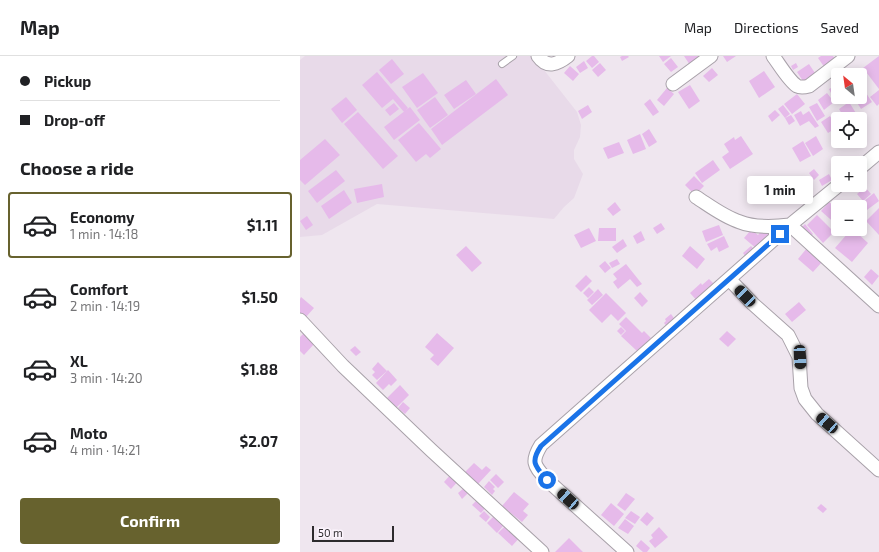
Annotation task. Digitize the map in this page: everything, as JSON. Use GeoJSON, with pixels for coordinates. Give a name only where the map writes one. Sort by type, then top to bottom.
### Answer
{"type":"FeatureCollection","features":[{"type":"Feature","properties":{"kind":"street"},"geometry":{"type":"LineString","coordinates":[[539,58],[549,64],[557,64],[568,56]]}},
{"type":"Feature","properties":{"kind":"street"},"geometry":{"type":"LineString","coordinates":[[673,84],[711,56]]}},
{"type":"Feature","properties":{"kind":"street"},"geometry":{"type":"LineString","coordinates":[[773,56],[793,82],[797,86],[803,88],[809,86],[848,56]]}},
{"type":"Feature","properties":{"kind":"street"},"geometry":{"type":"LineString","coordinates":[[867,162],[879,152]]}},
{"type":"Feature","properties":{"kind":"street"},"geometry":{"type":"LineString","coordinates":[[627,552],[547,480],[536,468],[534,459],[535,454],[541,446],[729,279],[790,225],[831,192]]}},
{"type":"Feature","properties":{"kind":"street"},"geometry":{"type":"LineString","coordinates":[[696,197],[722,214],[740,223],[777,227],[790,225]]}},
{"type":"Feature","properties":{"kind":"street"},"geometry":{"type":"LineString","coordinates":[[790,225],[879,306]]}},
{"type":"Feature","properties":{"kind":"street"},"geometry":{"type":"LineString","coordinates":[[729,279],[753,304],[788,335],[800,357],[801,388],[808,405],[879,470]]}},
{"type":"Feature","properties":{"kind":"street"},"geometry":{"type":"LineString","coordinates":[[300,320],[354,377],[542,552]]}},
{"type":"Feature","properties":{"kind":"lane"},"geometry":{"type":"LineString","coordinates":[[502,64],[513,56]]}},
{"type":"Feature","properties":{"kind":"shaded area"},"geometry":{"type":"Polygon","coordinates":[[[305,56],[533,56],[577,112],[581,125],[580,137],[574,150],[574,159],[583,174],[574,198],[554,219],[377,204],[322,235],[300,237],[300,60],[305,56]]]}},
{"type":"Feature","properties":{"kind":"building"},"geometry":{"type":"Polygon","coordinates":[[[594,56],[599,62],[592,68],[586,61],[594,56]]]}},
{"type":"Feature","properties":{"kind":"building"},"geometry":{"type":"Polygon","coordinates":[[[659,56],[671,56],[663,62],[659,56]]]}},
{"type":"Feature","properties":{"kind":"building"},"geometry":{"type":"Polygon","coordinates":[[[684,56],[703,56],[690,65],[684,56]]]}},
{"type":"Feature","properties":{"kind":"building"},"geometry":{"type":"Polygon","coordinates":[[[723,56],[736,56],[727,62],[723,56]]]}},
{"type":"Feature","properties":{"kind":"building"},"geometry":{"type":"Polygon","coordinates":[[[821,56],[833,56],[836,60],[825,68],[818,58],[821,56]]]}},
{"type":"Feature","properties":{"kind":"building"},"geometry":{"type":"Polygon","coordinates":[[[879,56],[879,89],[867,73],[867,68],[863,68],[879,56]]]}},
{"type":"Feature","properties":{"kind":"building"},"geometry":{"type":"Polygon","coordinates":[[[620,57],[629,57],[622,61],[620,57]]]}},
{"type":"Feature","properties":{"kind":"building"},"geometry":{"type":"Polygon","coordinates":[[[671,58],[678,67],[671,72],[664,64],[671,58]]]}},
{"type":"Feature","properties":{"kind":"building"},"geometry":{"type":"Polygon","coordinates":[[[392,59],[404,74],[391,84],[379,70],[392,59]]]}},
{"type":"Feature","properties":{"kind":"building"},"geometry":{"type":"Polygon","coordinates":[[[584,61],[588,68],[580,73],[576,67],[584,61]]]}},
{"type":"Feature","properties":{"kind":"building"},"geometry":{"type":"Polygon","coordinates":[[[600,63],[606,70],[598,77],[592,70],[600,63]]]}},
{"type":"Feature","properties":{"kind":"building"},"geometry":{"type":"Polygon","coordinates":[[[796,63],[798,67],[793,70],[791,66],[796,63]]]}},
{"type":"Feature","properties":{"kind":"building"},"geometry":{"type":"Polygon","coordinates":[[[809,64],[817,76],[805,84],[797,72],[809,64]]]}},
{"type":"Feature","properties":{"kind":"building"},"geometry":{"type":"Polygon","coordinates":[[[570,66],[579,74],[573,81],[564,73],[570,66]]]}},
{"type":"Feature","properties":{"kind":"building"},"geometry":{"type":"Polygon","coordinates":[[[712,68],[718,75],[709,82],[703,76],[712,68]]]}},
{"type":"Feature","properties":{"kind":"building"},"geometry":{"type":"Polygon","coordinates":[[[764,71],[775,87],[759,98],[749,81],[764,71]]]}},
{"type":"Feature","properties":{"kind":"building"},"geometry":{"type":"Polygon","coordinates":[[[377,72],[408,108],[404,112],[393,99],[382,108],[362,85],[377,72]]]}},
{"type":"Feature","properties":{"kind":"building"},"geometry":{"type":"Polygon","coordinates":[[[423,73],[438,93],[417,108],[402,87],[423,73]]]}},
{"type":"Feature","properties":{"kind":"building"},"geometry":{"type":"Polygon","coordinates":[[[496,79],[508,95],[442,145],[431,129],[496,79]]]}},
{"type":"Feature","properties":{"kind":"building"},"geometry":{"type":"Polygon","coordinates":[[[466,80],[476,94],[454,109],[444,95],[466,80]]]}},
{"type":"Feature","properties":{"kind":"building"},"geometry":{"type":"Polygon","coordinates":[[[690,85],[700,101],[689,109],[678,92],[690,85]]]}},
{"type":"Feature","properties":{"kind":"building"},"geometry":{"type":"Polygon","coordinates":[[[667,88],[674,94],[664,106],[657,100],[667,88]]]}},
{"type":"Feature","properties":{"kind":"building"},"geometry":{"type":"Polygon","coordinates":[[[879,90],[879,104],[877,106],[870,97],[879,90]]]}},
{"type":"Feature","properties":{"kind":"building"},"geometry":{"type":"Polygon","coordinates":[[[827,93],[831,98],[832,104],[824,110],[818,100],[827,93]]]}},
{"type":"Feature","properties":{"kind":"building"},"geometry":{"type":"Polygon","coordinates":[[[797,94],[805,104],[792,114],[784,104],[797,94]]]}},
{"type":"Feature","properties":{"kind":"building"},"geometry":{"type":"Polygon","coordinates":[[[867,94],[872,102],[861,109],[858,104],[867,104],[867,94]]]}},
{"type":"Feature","properties":{"kind":"building"},"geometry":{"type":"Polygon","coordinates":[[[346,97],[357,110],[342,123],[331,109],[346,97]]]}},
{"type":"Feature","properties":{"kind":"building"},"geometry":{"type":"Polygon","coordinates":[[[435,97],[448,115],[430,128],[417,110],[435,97]]]}},
{"type":"Feature","properties":{"kind":"building"},"geometry":{"type":"Polygon","coordinates":[[[650,99],[659,112],[653,116],[644,104],[650,99]]]}},
{"type":"Feature","properties":{"kind":"building"},"geometry":{"type":"Polygon","coordinates":[[[394,103],[399,109],[390,116],[385,110],[394,103]]]}},
{"type":"Feature","properties":{"kind":"building"},"geometry":{"type":"Polygon","coordinates":[[[817,103],[825,116],[817,121],[809,107],[817,103]]]}},
{"type":"Feature","properties":{"kind":"building"},"geometry":{"type":"Polygon","coordinates":[[[846,104],[850,104],[855,112],[841,112],[839,109],[846,104]]]}},
{"type":"Feature","properties":{"kind":"building"},"geometry":{"type":"Polygon","coordinates":[[[588,105],[592,112],[582,119],[578,111],[588,105]]]}},
{"type":"Feature","properties":{"kind":"building"},"geometry":{"type":"Polygon","coordinates":[[[783,105],[790,114],[785,118],[778,109],[783,105]]]}},
{"type":"Feature","properties":{"kind":"building"},"geometry":{"type":"Polygon","coordinates":[[[410,107],[420,120],[394,140],[384,127],[410,107]]]}},
{"type":"Feature","properties":{"kind":"building"},"geometry":{"type":"Polygon","coordinates":[[[775,110],[780,115],[772,122],[768,116],[775,110]]]}},
{"type":"Feature","properties":{"kind":"building"},"geometry":{"type":"Polygon","coordinates":[[[801,111],[803,115],[809,111],[819,126],[815,128],[809,121],[800,126],[794,115],[801,111]]]}},
{"type":"Feature","properties":{"kind":"building"},"geometry":{"type":"Polygon","coordinates":[[[358,112],[398,156],[383,169],[344,124],[358,112]]]}},
{"type":"Feature","properties":{"kind":"building"},"geometry":{"type":"Polygon","coordinates":[[[791,115],[795,121],[789,125],[785,118],[791,115]]]}},
{"type":"Feature","properties":{"kind":"building"},"geometry":{"type":"Polygon","coordinates":[[[830,116],[831,131],[828,133],[821,122],[830,116]]]}},
{"type":"Feature","properties":{"kind":"building"},"geometry":{"type":"Polygon","coordinates":[[[419,123],[441,149],[430,158],[426,154],[416,162],[398,140],[419,123]]]}},
{"type":"Feature","properties":{"kind":"building"},"geometry":{"type":"Polygon","coordinates":[[[649,129],[657,142],[649,147],[642,134],[649,129]]]}},
{"type":"Feature","properties":{"kind":"building"},"geometry":{"type":"Polygon","coordinates":[[[640,134],[646,149],[633,154],[627,140],[640,134]]]}},
{"type":"Feature","properties":{"kind":"building"},"geometry":{"type":"Polygon","coordinates":[[[741,136],[753,154],[730,169],[722,157],[729,152],[724,144],[734,137],[735,140],[741,136]]]}},
{"type":"Feature","properties":{"kind":"building"},"geometry":{"type":"Polygon","coordinates":[[[816,136],[823,149],[813,156],[805,143],[816,136]]]}},
{"type":"Feature","properties":{"kind":"building"},"geometry":{"type":"Polygon","coordinates":[[[325,139],[340,155],[305,185],[300,180],[300,160],[325,139]]]}},
{"type":"Feature","properties":{"kind":"building"},"geometry":{"type":"Polygon","coordinates":[[[803,141],[811,156],[800,162],[792,148],[803,141]]]}},
{"type":"Feature","properties":{"kind":"building"},"geometry":{"type":"Polygon","coordinates":[[[619,142],[624,153],[608,159],[603,148],[619,142]]]}},
{"type":"Feature","properties":{"kind":"building"},"geometry":{"type":"Polygon","coordinates":[[[713,160],[720,170],[702,183],[695,173],[713,160]]]}},
{"type":"Feature","properties":{"kind":"building"},"geometry":{"type":"Polygon","coordinates":[[[814,169],[819,175],[814,180],[809,173],[814,169]]]}},
{"type":"Feature","properties":{"kind":"building"},"geometry":{"type":"Polygon","coordinates":[[[336,170],[345,181],[317,203],[308,191],[336,170]]]}},
{"type":"Feature","properties":{"kind":"building"},"geometry":{"type":"Polygon","coordinates":[[[829,174],[831,178],[831,181],[822,186],[819,180],[829,174]]]}},
{"type":"Feature","properties":{"kind":"building"},"geometry":{"type":"Polygon","coordinates":[[[694,176],[704,186],[695,195],[685,185],[694,176]]]}},
{"type":"Feature","properties":{"kind":"building"},"geometry":{"type":"Polygon","coordinates":[[[382,184],[384,197],[357,203],[354,189],[382,184]]]}},
{"type":"Feature","properties":{"kind":"building"},"geometry":{"type":"Polygon","coordinates":[[[867,189],[871,194],[862,200],[857,194],[859,192],[867,192],[867,189]]]}},
{"type":"Feature","properties":{"kind":"building"},"geometry":{"type":"Polygon","coordinates":[[[344,190],[352,203],[329,219],[321,206],[344,190]]]}},
{"type":"Feature","properties":{"kind":"building"},"geometry":{"type":"Polygon","coordinates":[[[874,193],[879,201],[867,210],[867,200],[865,200],[874,193]]]}},
{"type":"Feature","properties":{"kind":"building"},"geometry":{"type":"Polygon","coordinates":[[[615,202],[621,210],[613,216],[607,209],[615,202]]]}},
{"type":"Feature","properties":{"kind":"building"},"geometry":{"type":"Polygon","coordinates":[[[829,202],[831,204],[831,220],[821,211],[829,202]]]}},
{"type":"Feature","properties":{"kind":"building"},"geometry":{"type":"Polygon","coordinates":[[[879,208],[879,235],[867,222],[867,220],[879,208]]]}},
{"type":"Feature","properties":{"kind":"building"},"geometry":{"type":"Polygon","coordinates":[[[817,215],[831,229],[831,235],[823,243],[807,225],[817,215]]]}},
{"type":"Feature","properties":{"kind":"building"},"geometry":{"type":"Polygon","coordinates":[[[307,216],[313,225],[306,230],[300,221],[307,216]]]}},
{"type":"Feature","properties":{"kind":"building"},"geometry":{"type":"Polygon","coordinates":[[[661,223],[665,229],[657,234],[653,228],[661,223]]]}},
{"type":"Feature","properties":{"kind":"building"},"geometry":{"type":"Polygon","coordinates":[[[805,224],[813,234],[810,237],[801,228],[805,224]]]}},
{"type":"Feature","properties":{"kind":"building"},"geometry":{"type":"Polygon","coordinates":[[[719,225],[723,235],[706,242],[702,231],[719,225]]]}},
{"type":"Feature","properties":{"kind":"building"},"geometry":{"type":"Polygon","coordinates":[[[589,228],[596,241],[581,248],[574,235],[589,228]]]}},
{"type":"Feature","properties":{"kind":"building"},"geometry":{"type":"Polygon","coordinates":[[[599,228],[616,228],[616,241],[598,241],[599,228]]]}},
{"type":"Feature","properties":{"kind":"building"},"geometry":{"type":"Polygon","coordinates":[[[764,228],[774,236],[758,250],[744,238],[750,231],[752,233],[753,231],[758,235],[764,228]]]}},
{"type":"Feature","properties":{"kind":"building"},"geometry":{"type":"Polygon","coordinates":[[[641,231],[645,240],[637,244],[633,236],[641,231]]]}},
{"type":"Feature","properties":{"kind":"building"},"geometry":{"type":"Polygon","coordinates":[[[724,236],[729,247],[719,252],[717,247],[711,251],[707,244],[724,236]]]}},
{"type":"Feature","properties":{"kind":"building"},"geometry":{"type":"Polygon","coordinates":[[[845,236],[860,236],[868,243],[852,262],[835,248],[845,236]]]}},
{"type":"Feature","properties":{"kind":"building"},"geometry":{"type":"Polygon","coordinates":[[[623,239],[627,246],[617,253],[612,247],[623,239]]]}},
{"type":"Feature","properties":{"kind":"building"},"geometry":{"type":"Polygon","coordinates":[[[466,246],[482,263],[472,272],[456,255],[466,246]]]}},
{"type":"Feature","properties":{"kind":"building"},"geometry":{"type":"Polygon","coordinates":[[[690,246],[705,259],[697,269],[682,256],[690,246]]]}},
{"type":"Feature","properties":{"kind":"building"},"geometry":{"type":"Polygon","coordinates":[[[751,246],[757,252],[748,260],[743,253],[751,246]]]}},
{"type":"Feature","properties":{"kind":"building"},"geometry":{"type":"Polygon","coordinates":[[[807,248],[822,262],[813,272],[798,259],[807,248]]]}},
{"type":"Feature","properties":{"kind":"building"},"geometry":{"type":"Polygon","coordinates":[[[617,259],[620,264],[612,268],[609,263],[617,259]]]}},
{"type":"Feature","properties":{"kind":"building"},"geometry":{"type":"Polygon","coordinates":[[[605,261],[611,268],[605,273],[599,266],[605,261]]]}},
{"type":"Feature","properties":{"kind":"building"},"geometry":{"type":"Polygon","coordinates":[[[626,264],[642,284],[637,287],[630,279],[618,289],[613,282],[617,279],[613,274],[626,264]]]}},
{"type":"Feature","properties":{"kind":"building"},"geometry":{"type":"Polygon","coordinates":[[[871,269],[879,276],[872,285],[864,277],[871,269]]]}},
{"type":"Feature","properties":{"kind":"building"},"geometry":{"type":"Polygon","coordinates":[[[586,275],[592,281],[581,292],[575,286],[586,275]]]}},
{"type":"Feature","properties":{"kind":"building"},"geometry":{"type":"Polygon","coordinates":[[[709,279],[717,287],[699,303],[690,293],[701,283],[702,285],[709,279]]]}},
{"type":"Feature","properties":{"kind":"building"},"geometry":{"type":"Polygon","coordinates":[[[589,287],[594,292],[588,298],[583,293],[589,287]]]}},
{"type":"Feature","properties":{"kind":"building"},"geometry":{"type":"Polygon","coordinates":[[[598,289],[603,295],[592,305],[587,300],[598,289]]]}},
{"type":"Feature","properties":{"kind":"building"},"geometry":{"type":"Polygon","coordinates":[[[640,292],[648,301],[642,307],[634,298],[640,292]]]}},
{"type":"Feature","properties":{"kind":"building"},"geometry":{"type":"Polygon","coordinates":[[[606,293],[626,313],[618,321],[611,314],[602,323],[589,310],[606,293]]]}},
{"type":"Feature","properties":{"kind":"building"},"geometry":{"type":"Polygon","coordinates":[[[301,297],[314,308],[306,317],[302,313],[300,315],[301,297]]]}},
{"type":"Feature","properties":{"kind":"building"},"geometry":{"type":"Polygon","coordinates":[[[799,302],[806,310],[792,322],[785,314],[799,302]]]}},
{"type":"Feature","properties":{"kind":"building"},"geometry":{"type":"Polygon","coordinates":[[[671,314],[676,321],[668,328],[664,323],[666,321],[665,319],[671,314]]]}},
{"type":"Feature","properties":{"kind":"building"},"geometry":{"type":"Polygon","coordinates":[[[626,317],[642,333],[644,331],[651,338],[638,352],[621,336],[626,331],[619,324],[626,317]]]}},
{"type":"Feature","properties":{"kind":"building"},"geometry":{"type":"Polygon","coordinates":[[[621,327],[625,331],[621,335],[617,331],[621,327]]]}},
{"type":"Feature","properties":{"kind":"building"},"geometry":{"type":"Polygon","coordinates":[[[727,331],[736,339],[728,347],[719,339],[727,331]]]}},
{"type":"Feature","properties":{"kind":"building"},"geometry":{"type":"Polygon","coordinates":[[[305,332],[315,343],[304,355],[300,351],[300,337],[305,332]]]}},
{"type":"Feature","properties":{"kind":"building"},"geometry":{"type":"Polygon","coordinates":[[[437,333],[454,348],[438,366],[430,359],[434,355],[425,347],[437,333]]]}},
{"type":"Feature","properties":{"kind":"building"},"geometry":{"type":"Polygon","coordinates":[[[355,346],[361,352],[356,356],[350,350],[355,346]]]}},
{"type":"Feature","properties":{"kind":"building"},"geometry":{"type":"Polygon","coordinates":[[[378,362],[387,371],[377,380],[372,375],[375,372],[372,369],[378,362]]]}},
{"type":"Feature","properties":{"kind":"building"},"geometry":{"type":"Polygon","coordinates":[[[388,370],[397,380],[391,386],[389,384],[383,390],[376,383],[388,370]]]}},
{"type":"Feature","properties":{"kind":"building"},"geometry":{"type":"Polygon","coordinates":[[[400,385],[409,395],[396,408],[387,398],[400,385]]]}},
{"type":"Feature","properties":{"kind":"building"},"geometry":{"type":"Polygon","coordinates":[[[403,402],[410,408],[405,414],[398,408],[403,402]]]}},
{"type":"Feature","properties":{"kind":"building"},"geometry":{"type":"Polygon","coordinates":[[[474,463],[482,470],[486,466],[491,470],[478,484],[465,472],[474,463]]]}},
{"type":"Feature","properties":{"kind":"building"},"geometry":{"type":"Polygon","coordinates":[[[452,473],[460,479],[451,489],[444,482],[452,473]]]}},
{"type":"Feature","properties":{"kind":"building"},"geometry":{"type":"Polygon","coordinates":[[[496,474],[504,482],[498,488],[490,480],[496,474]]]}},
{"type":"Feature","properties":{"kind":"building"},"geometry":{"type":"Polygon","coordinates":[[[489,481],[495,487],[493,489],[495,491],[492,495],[484,487],[489,481]]]}},
{"type":"Feature","properties":{"kind":"building"},"geometry":{"type":"Polygon","coordinates":[[[464,488],[468,493],[462,499],[458,493],[464,488]]]}},
{"type":"Feature","properties":{"kind":"building"},"geometry":{"type":"Polygon","coordinates":[[[514,492],[529,504],[523,511],[528,515],[522,522],[502,506],[514,492]]]}},
{"type":"Feature","properties":{"kind":"building"},"geometry":{"type":"Polygon","coordinates":[[[626,493],[635,499],[625,511],[617,505],[626,493]]]}},
{"type":"Feature","properties":{"kind":"building"},"geometry":{"type":"Polygon","coordinates":[[[480,497],[488,505],[481,513],[472,505],[480,497]]]}},
{"type":"Feature","properties":{"kind":"building"},"geometry":{"type":"Polygon","coordinates":[[[611,503],[624,514],[614,526],[601,515],[611,503]]]}},
{"type":"Feature","properties":{"kind":"building"},"geometry":{"type":"Polygon","coordinates":[[[821,504],[827,509],[823,513],[817,508],[821,504]]]}},
{"type":"Feature","properties":{"kind":"building"},"geometry":{"type":"Polygon","coordinates":[[[484,511],[490,517],[486,522],[479,516],[484,511]]]}},
{"type":"Feature","properties":{"kind":"building"},"geometry":{"type":"Polygon","coordinates":[[[631,511],[640,517],[635,524],[625,518],[631,511]]]}},
{"type":"Feature","properties":{"kind":"building"},"geometry":{"type":"Polygon","coordinates":[[[647,512],[654,518],[647,526],[640,520],[647,512]]]}},
{"type":"Feature","properties":{"kind":"building"},"geometry":{"type":"Polygon","coordinates":[[[494,516],[504,525],[497,533],[487,523],[494,516]]]}},
{"type":"Feature","properties":{"kind":"building"},"geometry":{"type":"Polygon","coordinates":[[[625,519],[634,526],[628,534],[618,528],[625,519]]]}},
{"type":"Feature","properties":{"kind":"building"},"geometry":{"type":"Polygon","coordinates":[[[508,523],[521,536],[512,546],[498,533],[508,523]]]}},
{"type":"Feature","properties":{"kind":"building"},"geometry":{"type":"Polygon","coordinates":[[[659,527],[668,537],[655,548],[649,541],[653,538],[651,535],[659,527]]]}},
{"type":"Feature","properties":{"kind":"building"},"geometry":{"type":"Polygon","coordinates":[[[569,538],[583,552],[555,552],[569,538]]]}},
{"type":"Feature","properties":{"kind":"building"},"geometry":{"type":"Polygon","coordinates":[[[641,540],[650,548],[647,552],[643,552],[636,546],[641,540]]]}},
{"type":"Feature","properties":{"kind":"route"},"geometry":{"type":"LineString","coordinates":[[547,480],[536,468],[534,459],[535,454],[541,446],[780,234]]}}]}
